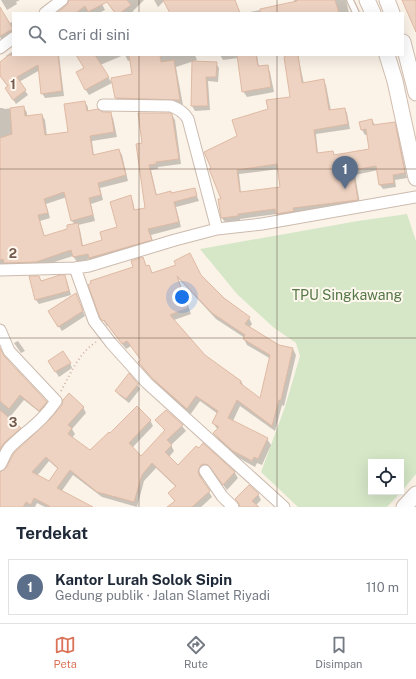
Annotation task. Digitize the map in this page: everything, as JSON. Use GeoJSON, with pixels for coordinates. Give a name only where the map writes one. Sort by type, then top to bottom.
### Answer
{"type":"FeatureCollection","features":[{"type":"Feature","properties":{"kind":"main road"},"geometry":{"type":"LineString","coordinates":[[367,0],[372,12]]}},
{"type":"Feature","properties":{"kind":"main road"},"geometry":{"type":"LineString","coordinates":[[387,0],[392,12]]}},
{"type":"Feature","properties":{"kind":"main road"},"geometry":{"type":"LineString","coordinates":[[404,46],[416,93]]}},
{"type":"Feature","properties":{"kind":"main road"},"geometry":{"type":"LineString","coordinates":[[387,56],[411,131],[416,178]]}},
{"type":"Feature","properties":{"kind":"main road"},"geometry":{"type":"LineString","coordinates":[[404,507],[416,494]]}},
{"type":"Feature","properties":{"kind":"street"},"geometry":{"type":"LineString","coordinates":[[46,12],[62,0]]}},
{"type":"Feature","properties":{"kind":"street"},"geometry":{"type":"LineString","coordinates":[[0,48],[12,39]]}},
{"type":"Feature","properties":{"kind":"street"},"geometry":{"type":"LineString","coordinates":[[103,105],[171,106],[179,108],[184,112],[188,119],[217,229]]}},
{"type":"Feature","properties":{"kind":"street"},"geometry":{"type":"LineString","coordinates":[[0,270],[75,268],[89,266],[217,229],[262,224],[416,197]]}},
{"type":"Feature","properties":{"kind":"street"},"geometry":{"type":"LineString","coordinates":[[75,268],[94,321],[105,335],[147,383],[284,507]]}},
{"type":"Feature","properties":{"kind":"street"},"geometry":{"type":"LineString","coordinates":[[0,330],[9,351],[56,401],[50,411],[40,422],[8,450],[0,465]]}},
{"type":"Feature","properties":{"kind":"street"},"geometry":{"type":"LineString","coordinates":[[205,471],[222,496],[233,507]]}},
{"type":"Feature","properties":{"kind":"lane"},"geometry":{"type":"LineString","coordinates":[[350,0],[356,12]]}},
{"type":"Feature","properties":{"kind":"path"},"geometry":{"type":"LineString","coordinates":[[56,401],[77,360],[88,347],[105,335]]}},
{"type":"Feature","properties":{"kind":"green space","name":"TPU Singkawang"},"geometry":{"type":"Polygon","coordinates":[[[407,214],[416,241],[416,474],[404,488],[404,459],[368,459],[368,495],[398,495],[387,507],[298,507],[261,472],[285,407],[300,356],[296,343],[273,327],[237,294],[200,249],[358,221],[407,214]]]}},
{"type":"Feature","properties":{"kind":"building"},"geometry":{"type":"Polygon","coordinates":[[[69,0],[127,0],[131,5],[121,12],[114,12],[107,2],[88,12],[85,6],[77,12],[58,12],[67,5],[69,0]]]}},
{"type":"Feature","properties":{"kind":"building"},"geometry":{"type":"Polygon","coordinates":[[[163,0],[235,0],[240,12],[169,12],[163,0]]]}},
{"type":"Feature","properties":{"kind":"building"},"geometry":{"type":"Polygon","coordinates":[[[335,0],[339,12],[260,12],[260,9],[297,1],[335,0]]]}},
{"type":"Feature","properties":{"kind":"building"},"geometry":{"type":"Polygon","coordinates":[[[402,0],[416,0],[416,32],[402,0]]]}},
{"type":"Feature","properties":{"kind":"building"},"geometry":{"type":"Polygon","coordinates":[[[0,7],[12,30],[0,36],[0,7]]]}},
{"type":"Feature","properties":{"kind":"building"},"geometry":{"type":"Polygon","coordinates":[[[9,55],[58,56],[62,91],[41,94],[38,65],[17,77],[26,90],[13,100],[5,88],[8,86],[0,76],[0,62],[9,55]]]}},
{"type":"Feature","properties":{"kind":"building"},"geometry":{"type":"Polygon","coordinates":[[[77,56],[96,56],[109,77],[85,90],[76,72],[84,68],[77,56]]]}},
{"type":"Feature","properties":{"kind":"building"},"geometry":{"type":"Polygon","coordinates":[[[129,56],[160,56],[161,62],[174,60],[180,100],[115,98],[111,78],[132,74],[129,56]]]}},
{"type":"Feature","properties":{"kind":"building"},"geometry":{"type":"Polygon","coordinates":[[[237,56],[256,56],[258,66],[268,65],[271,87],[242,92],[237,56]]]}},
{"type":"Feature","properties":{"kind":"building"},"geometry":{"type":"Polygon","coordinates":[[[298,56],[302,83],[324,79],[329,110],[345,108],[348,124],[314,130],[317,153],[333,151],[334,155],[369,149],[366,129],[361,130],[359,122],[372,119],[373,125],[395,122],[405,173],[393,175],[394,183],[379,185],[376,166],[353,170],[358,200],[293,208],[294,211],[276,214],[275,209],[221,218],[218,199],[221,199],[204,152],[237,136],[232,120],[268,109],[266,100],[290,97],[284,57],[298,56]],[[277,164],[237,170],[240,192],[280,187],[277,164]]]}},
{"type":"Feature","properties":{"kind":"building"},"geometry":{"type":"Polygon","coordinates":[[[192,61],[217,62],[216,77],[206,77],[208,106],[191,106],[192,61]]]}},
{"type":"Feature","properties":{"kind":"building"},"geometry":{"type":"Polygon","coordinates":[[[85,101],[87,111],[98,109],[103,112],[111,112],[114,132],[90,136],[93,155],[119,149],[126,175],[98,183],[101,195],[89,198],[93,215],[71,221],[64,192],[44,199],[48,213],[38,215],[44,236],[67,229],[67,225],[78,223],[82,246],[102,240],[100,232],[117,227],[110,202],[131,195],[134,210],[145,208],[136,144],[142,143],[138,113],[172,114],[179,159],[156,162],[156,164],[149,165],[156,195],[171,191],[171,193],[195,188],[197,196],[174,202],[179,222],[148,229],[152,240],[89,258],[88,254],[73,257],[71,250],[36,262],[4,263],[3,259],[0,260],[0,138],[12,134],[10,108],[24,106],[25,116],[42,114],[45,135],[68,132],[64,104],[85,101]]]}},
{"type":"Feature","properties":{"kind":"building"},"geometry":{"type":"Polygon","coordinates":[[[190,253],[201,275],[224,298],[250,317],[245,324],[279,345],[293,348],[281,400],[279,400],[272,426],[237,400],[228,418],[268,438],[258,459],[254,457],[252,461],[233,451],[213,433],[219,427],[212,423],[218,411],[196,396],[187,409],[152,378],[138,362],[141,360],[127,341],[122,344],[104,320],[103,321],[100,318],[88,285],[91,283],[90,281],[133,267],[131,261],[143,257],[146,266],[149,265],[152,273],[176,265],[174,261],[190,253]],[[177,276],[188,308],[170,315],[205,355],[241,381],[240,383],[260,398],[270,355],[243,339],[245,335],[212,313],[177,276]]]}},
{"type":"Feature","properties":{"kind":"building"},"geometry":{"type":"Polygon","coordinates":[[[60,275],[65,275],[69,291],[35,300],[29,276],[39,276],[41,281],[60,275]]]}},
{"type":"Feature","properties":{"kind":"building"},"geometry":{"type":"Polygon","coordinates":[[[76,293],[83,311],[58,327],[48,311],[76,293]]]}},
{"type":"Feature","properties":{"kind":"building"},"geometry":{"type":"Polygon","coordinates":[[[0,348],[4,356],[47,402],[39,411],[20,395],[9,409],[0,401],[0,348]]]}},
{"type":"Feature","properties":{"kind":"building"},"geometry":{"type":"Polygon","coordinates":[[[63,351],[71,363],[55,372],[48,361],[63,351]]]}},
{"type":"Feature","properties":{"kind":"building"},"geometry":{"type":"Polygon","coordinates":[[[129,373],[138,384],[126,399],[115,391],[129,373]]]}},
{"type":"Feature","properties":{"kind":"building"},"geometry":{"type":"Polygon","coordinates":[[[69,393],[84,407],[68,425],[72,428],[68,434],[90,450],[109,432],[110,433],[137,406],[151,420],[129,443],[141,456],[165,430],[155,420],[166,410],[183,425],[167,440],[172,445],[165,452],[178,465],[196,446],[199,448],[203,443],[235,472],[223,485],[208,465],[201,465],[198,471],[199,475],[210,491],[192,507],[167,507],[175,501],[168,493],[176,486],[152,463],[142,475],[134,502],[97,492],[70,470],[57,488],[93,507],[51,507],[34,498],[31,505],[26,502],[23,507],[0,507],[0,472],[6,468],[14,453],[50,419],[62,405],[63,400],[69,393]],[[46,457],[32,472],[49,481],[58,468],[46,457]]]}},
{"type":"Feature","properties":{"kind":"building"},"geometry":{"type":"Polygon","coordinates":[[[0,410],[21,428],[4,443],[0,449],[0,410]]]}},
{"type":"Feature","properties":{"kind":"building"},"geometry":{"type":"Polygon","coordinates":[[[249,485],[259,494],[252,501],[259,507],[240,507],[235,499],[249,485]]]}},
{"type":"Feature","properties":{"kind":"place","name":"Kantor Lurah Solok Sipin"},"geometry":{"type":"Point","coordinates":[345,189]}}]}
